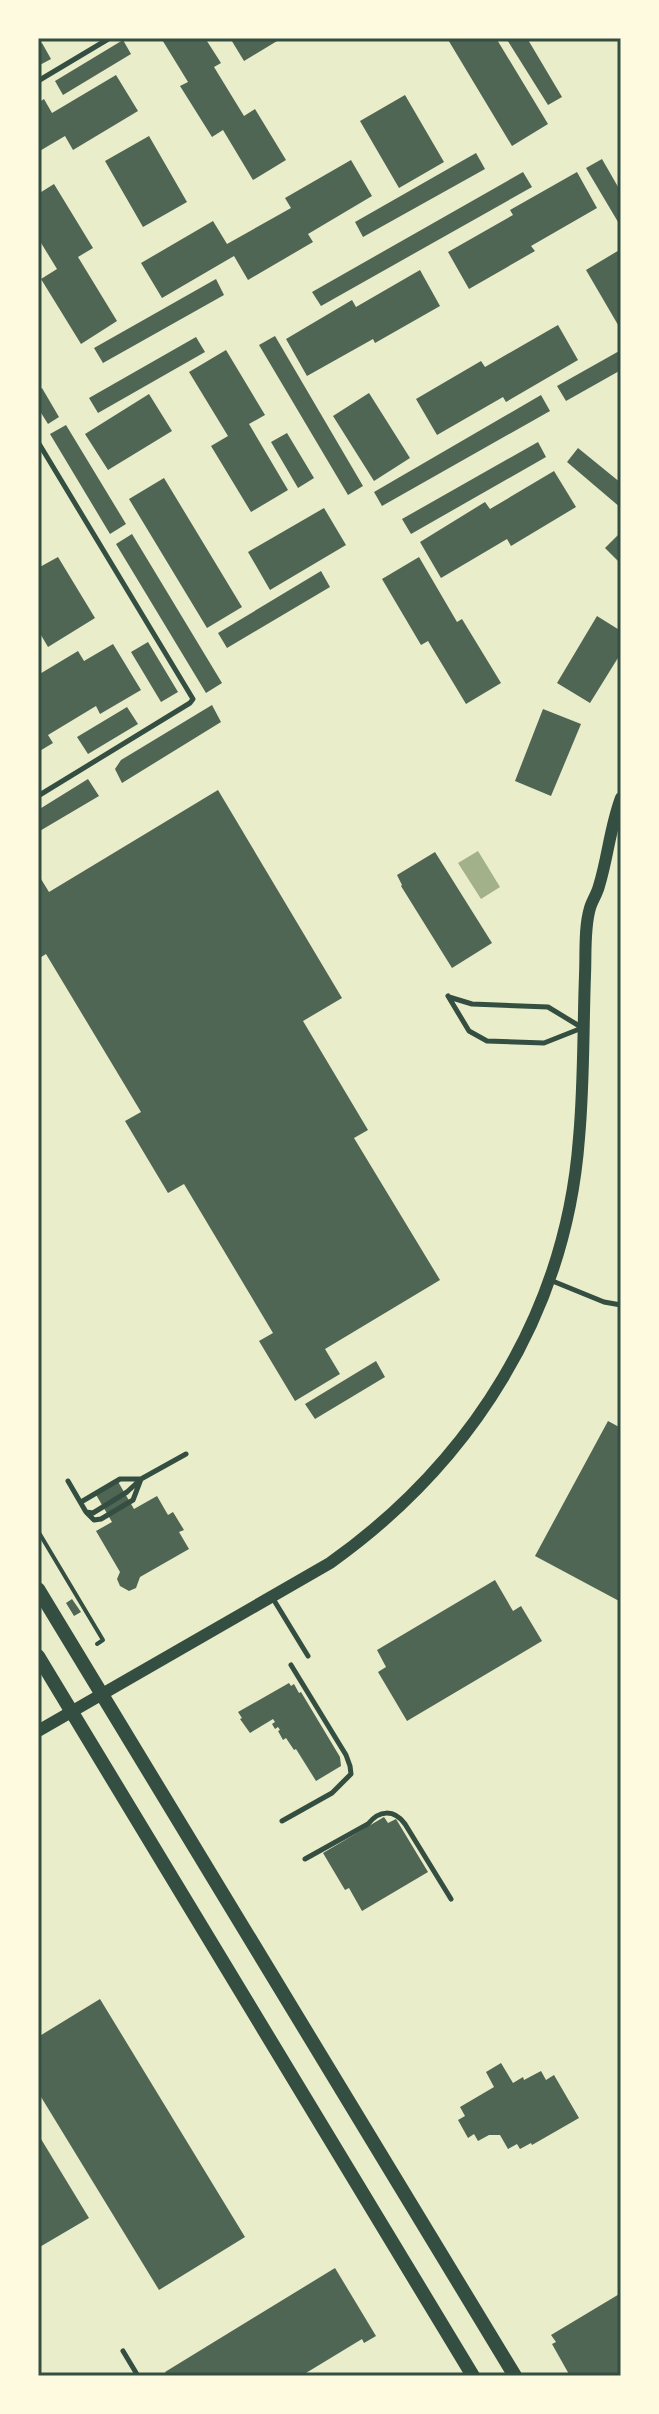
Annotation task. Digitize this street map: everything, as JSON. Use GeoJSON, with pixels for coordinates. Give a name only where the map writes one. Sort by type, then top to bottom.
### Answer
{"type":"FeatureCollection","features":[{"type":"Feature","properties":{"kind":"main road"},"geometry":{"type":"LineString","coordinates":[[38,1589],[515,2376]]}},
{"type":"Feature","properties":{"kind":"main road"},"geometry":{"type":"LineString","coordinates":[[38,1656],[473,2376]]}},
{"type":"Feature","properties":{"kind":"street"},"geometry":{"type":"LineString","coordinates":[[38,1731],[330,1563],[356,1544],[417,1490],[444,1461],[508,1374],[541,1304],[561,1243],[575,1177],[582,1091],[589,909],[598,890],[614,816],[621,798]]}},
{"type":"Feature","properties":{"kind":"lane"},"geometry":{"type":"LineString","coordinates":[[38,81],[110,38]]}},
{"type":"Feature","properties":{"kind":"lane"},"geometry":{"type":"LineString","coordinates":[[38,442],[193,699],[38,796]]}},
{"type":"Feature","properties":{"kind":"lane"},"geometry":{"type":"LineString","coordinates":[[448,996],[472,1004],[548,1007],[583,1028],[544,1043],[487,1041],[469,1031],[448,996]]}},
{"type":"Feature","properties":{"kind":"lane"},"geometry":{"type":"LineString","coordinates":[[549,1280],[604,1302],[621,1305]]}},
{"type":"Feature","properties":{"kind":"lane"},"geometry":{"type":"LineString","coordinates":[[68,1481],[86,1512],[93,1513],[127,1492],[141,1479],[186,1454]]}},
{"type":"Feature","properties":{"kind":"lane"},"geometry":{"type":"LineString","coordinates":[[81,1502],[120,1479],[141,1479]]}},
{"type":"Feature","properties":{"kind":"lane"},"geometry":{"type":"LineString","coordinates":[[272,1596],[308,1656]]}},
{"type":"Feature","properties":{"kind":"lane"},"geometry":{"type":"LineString","coordinates":[[282,1821],[332,1793],[351,1774],[346,1755],[291,1665]]}},
{"type":"Feature","properties":{"kind":"lane"},"geometry":{"type":"LineString","coordinates":[[305,1859],[368,1824],[377,1815],[392,1814],[400,1817],[405,1824],[451,1899]]}},
{"type":"Feature","properties":{"kind":"lane"},"geometry":{"type":"LineString","coordinates":[[123,2351],[138,2376]]}},
{"type":"Feature","properties":{"kind":"path"},"geometry":{"type":"LineString","coordinates":[[38,1531],[103,1640],[97,1644]]}},
{"type":"Feature","properties":{"kind":"shaded area"},"geometry":{"type":"Polygon","coordinates":[[[478,851],[500,887],[481,899],[458,863],[478,851]]]}},
{"type":"Feature","properties":{"kind":"building"},"geometry":{"type":"Polygon","coordinates":[[[161,38],[205,38],[221,63],[214,67],[244,116],[255,109],[286,160],[253,180],[223,130],[212,137],[180,86],[188,82],[161,38]]]}},
{"type":"Feature","properties":{"kind":"building"},"geometry":{"type":"Polygon","coordinates":[[[230,38],[282,38],[244,61],[230,38]]]}},
{"type":"Feature","properties":{"kind":"building"},"geometry":{"type":"Polygon","coordinates":[[[447,38],[496,38],[548,124],[512,146],[447,38]]]}},
{"type":"Feature","properties":{"kind":"building"},"geometry":{"type":"Polygon","coordinates":[[[506,38],[527,38],[562,97],[548,105],[506,38]]]}},
{"type":"Feature","properties":{"kind":"building"},"geometry":{"type":"Polygon","coordinates":[[[123,40],[131,54],[63,95],[55,81],[123,40]]]}},
{"type":"Feature","properties":{"kind":"building"},"geometry":{"type":"Polygon","coordinates":[[[42,43],[51,59],[38,66],[38,46],[42,43]]]}},
{"type":"Feature","properties":{"kind":"building"},"geometry":{"type":"Polygon","coordinates":[[[116,75],[138,111],[73,150],[65,136],[38,152],[38,103],[44,99],[52,113],[116,75]]]}},
{"type":"Feature","properties":{"kind":"building"},"geometry":{"type":"Polygon","coordinates":[[[405,95],[444,162],[399,188],[360,121],[405,95]]]}},
{"type":"Feature","properties":{"kind":"building"},"geometry":{"type":"Polygon","coordinates":[[[149,136],[187,202],[143,227],[105,161],[149,136]]]}},
{"type":"Feature","properties":{"kind":"building"},"geometry":{"type":"Polygon","coordinates":[[[476,153],[485,169],[363,237],[355,222],[476,153]]]}},
{"type":"Feature","properties":{"kind":"building"},"geometry":{"type":"Polygon","coordinates":[[[602,159],[621,192],[621,227],[586,168],[602,159]]]}},
{"type":"Feature","properties":{"kind":"building"},"geometry":{"type":"Polygon","coordinates":[[[351,160],[372,196],[308,234],[313,242],[248,280],[234,256],[162,298],[141,263],[213,221],[227,244],[291,208],[285,198],[351,160]]]}},
{"type":"Feature","properties":{"kind":"building"},"geometry":{"type":"Polygon","coordinates":[[[523,172],[532,187],[321,306],[312,292],[523,172]]]}},
{"type":"Feature","properties":{"kind":"building"},"geometry":{"type":"Polygon","coordinates":[[[577,172],[597,208],[531,246],[535,251],[469,289],[448,252],[513,215],[510,210],[577,172]]]}},
{"type":"Feature","properties":{"kind":"building"},"geometry":{"type":"Polygon","coordinates":[[[54,184],[93,248],[78,257],[117,321],[81,344],[41,279],[57,269],[38,238],[38,194],[54,184]]]}},
{"type":"Feature","properties":{"kind":"building"},"geometry":{"type":"Polygon","coordinates":[[[621,249],[621,330],[586,270],[621,249]]]}},
{"type":"Feature","properties":{"kind":"building"},"geometry":{"type":"Polygon","coordinates":[[[420,270],[440,306],[375,343],[373,339],[307,376],[286,339],[352,300],[356,307],[420,270]]]}},
{"type":"Feature","properties":{"kind":"building"},"geometry":{"type":"Polygon","coordinates":[[[216,279],[224,295],[103,363],[94,348],[216,279]]]}},
{"type":"Feature","properties":{"kind":"building"},"geometry":{"type":"Polygon","coordinates":[[[558,325],[578,360],[506,402],[503,397],[437,435],[416,399],[481,361],[485,367],[558,325]]]}},
{"type":"Feature","properties":{"kind":"building"},"geometry":{"type":"Polygon","coordinates":[[[275,336],[363,486],[348,495],[259,345],[275,336]]]}},
{"type":"Feature","properties":{"kind":"building"},"geometry":{"type":"Polygon","coordinates":[[[196,337],[205,352],[98,413],[89,398],[196,337]]]}},
{"type":"Feature","properties":{"kind":"building"},"geometry":{"type":"Polygon","coordinates":[[[226,350],[265,415],[249,424],[288,490],[251,512],[211,446],[228,436],[189,372],[226,350]]]}},
{"type":"Feature","properties":{"kind":"building"},"geometry":{"type":"Polygon","coordinates":[[[621,350],[621,370],[566,401],[557,386],[621,350]]]}},
{"type":"Feature","properties":{"kind":"building"},"geometry":{"type":"Polygon","coordinates":[[[42,388],[59,417],[48,424],[38,408],[38,391],[42,388]]]}},
{"type":"Feature","properties":{"kind":"building"},"geometry":{"type":"Polygon","coordinates":[[[369,393],[410,458],[374,481],[333,416],[369,393]]]}},
{"type":"Feature","properties":{"kind":"building"},"geometry":{"type":"Polygon","coordinates":[[[149,394],[172,431],[108,470],[85,434],[149,394]]]}},
{"type":"Feature","properties":{"kind":"building"},"geometry":{"type":"Polygon","coordinates":[[[541,395],[550,411],[382,506],[374,492],[541,395]]]}},
{"type":"Feature","properties":{"kind":"building"},"geometry":{"type":"Polygon","coordinates":[[[66,425],[126,524],[110,534],[50,434],[66,425]]]}},
{"type":"Feature","properties":{"kind":"building"},"geometry":{"type":"Polygon","coordinates":[[[287,433],[314,478],[298,488],[271,442],[287,433]]]}},
{"type":"Feature","properties":{"kind":"building"},"geometry":{"type":"Polygon","coordinates":[[[538,442],[546,457],[411,534],[402,519],[538,442]]]}},
{"type":"Feature","properties":{"kind":"building"},"geometry":{"type":"Polygon","coordinates":[[[578,448],[621,483],[621,508],[567,462],[578,448]]]}},
{"type":"Feature","properties":{"kind":"building"},"geometry":{"type":"Polygon","coordinates":[[[554,471],[576,507],[511,546],[507,539],[441,578],[420,542],[485,502],[490,509],[554,471]]]}},
{"type":"Feature","properties":{"kind":"building"},"geometry":{"type":"Polygon","coordinates":[[[164,478],[242,607],[207,628],[129,499],[164,478]]]}},
{"type":"Feature","properties":{"kind":"building"},"geometry":{"type":"Polygon","coordinates":[[[324,508],[346,545],[270,590],[248,552],[324,508]]]}},
{"type":"Feature","properties":{"kind":"building"},"geometry":{"type":"Polygon","coordinates":[[[621,532],[621,564],[605,548],[621,532]]]}},
{"type":"Feature","properties":{"kind":"building"},"geometry":{"type":"Polygon","coordinates":[[[132,534],[222,683],[206,693],[116,544],[132,534]]]}},
{"type":"Feature","properties":{"kind":"building"},"geometry":{"type":"Polygon","coordinates":[[[58,557],[95,618],[48,647],[38,630],[38,568],[58,557]]]}},
{"type":"Feature","properties":{"kind":"building"},"geometry":{"type":"Polygon","coordinates":[[[419,557],[457,622],[462,619],[501,683],[466,704],[428,641],[421,645],[382,579],[419,557]]]}},
{"type":"Feature","properties":{"kind":"building"},"geometry":{"type":"Polygon","coordinates":[[[321,571],[330,587],[227,648],[218,633],[321,571]]]}},
{"type":"Feature","properties":{"kind":"building"},"geometry":{"type":"Polygon","coordinates":[[[597,616],[621,631],[621,653],[590,703],[557,683],[597,616]]]}},
{"type":"Feature","properties":{"kind":"building"},"geometry":{"type":"Polygon","coordinates":[[[148,642],[178,692],[161,702],[131,652],[148,642]]]}},
{"type":"Feature","properties":{"kind":"building"},"geometry":{"type":"Polygon","coordinates":[[[113,644],[141,690],[100,714],[96,706],[48,735],[53,743],[38,752],[38,675],[78,651],[84,661],[113,644]]]}},
{"type":"Feature","properties":{"kind":"building"},"geometry":{"type":"Polygon","coordinates":[[[212,705],[221,722],[122,783],[115,769],[121,760],[212,705]]]}},
{"type":"Feature","properties":{"kind":"building"},"geometry":{"type":"Polygon","coordinates":[[[127,707],[138,724],[88,754],[77,737],[127,707]]]}},
{"type":"Feature","properties":{"kind":"building"},"geometry":{"type":"Polygon","coordinates":[[[543,709],[581,724],[551,796],[515,781],[543,709]]]}},
{"type":"Feature","properties":{"kind":"building"},"geometry":{"type":"Polygon","coordinates":[[[88,779],[99,796],[38,832],[38,810],[88,779]]]}},
{"type":"Feature","properties":{"kind":"building"},"geometry":{"type":"Polygon","coordinates":[[[218,790],[342,998],[303,1021],[368,1130],[354,1138],[440,1280],[325,1349],[340,1374],[295,1401],[259,1341],[273,1333],[184,1184],[168,1193],[125,1121],[141,1112],[46,954],[38,959],[38,881],[41,879],[49,892],[218,790]]]}},
{"type":"Feature","properties":{"kind":"building"},"geometry":{"type":"Polygon","coordinates":[[[435,852],[492,943],[452,968],[397,875],[435,852]]]}},
{"type":"Feature","properties":{"kind":"building"},"geometry":{"type":"Polygon","coordinates":[[[376,1361],[385,1377],[315,1419],[305,1404],[376,1361]]]}},
{"type":"Feature","properties":{"kind":"building"},"geometry":{"type":"Polygon","coordinates":[[[608,1421],[621,1428],[621,1602],[535,1556],[608,1421]]]}},
{"type":"Feature","properties":{"kind":"building"},"geometry":{"type":"Polygon","coordinates":[[[117,1480],[134,1509],[157,1496],[168,1515],[173,1512],[184,1530],[179,1532],[189,1549],[140,1577],[136,1588],[129,1591],[120,1586],[117,1579],[120,1572],[96,1531],[112,1522],[95,1493],[117,1480]]]}},
{"type":"Feature","properties":{"kind":"building"},"geometry":{"type":"Polygon","coordinates":[[[495,1580],[513,1611],[521,1606],[542,1641],[407,1721],[378,1672],[386,1667],[377,1650],[495,1580]]]}},
{"type":"Feature","properties":{"kind":"building"},"geometry":{"type":"Polygon","coordinates":[[[72,1599],[81,1612],[74,1616],[66,1603],[72,1599]]]}},
{"type":"Feature","properties":{"kind":"building"},"geometry":{"type":"Polygon","coordinates":[[[289,1683],[301,1692],[340,1757],[341,1766],[316,1781],[296,1749],[286,1738],[283,1740],[278,1727],[275,1729],[273,1719],[250,1733],[238,1712],[289,1683]]]}},
{"type":"Feature","properties":{"kind":"building"},"geometry":{"type":"Polygon","coordinates":[[[384,1817],[388,1823],[396,1819],[428,1872],[362,1911],[323,1853],[384,1817]]]}},
{"type":"Feature","properties":{"kind":"building"},"geometry":{"type":"Polygon","coordinates":[[[100,1999],[245,2237],[159,2290],[38,2092],[38,2037],[100,1999]]]}},
{"type":"Feature","properties":{"kind":"building"},"geometry":{"type":"Polygon","coordinates":[[[501,2063],[513,2083],[541,2071],[546,2080],[554,2075],[579,2118],[520,2149],[517,2144],[508,2149],[500,2135],[489,2135],[478,2141],[474,2134],[468,2138],[458,2120],[465,2116],[460,2107],[494,2087],[486,2072],[501,2063]]]}},
{"type":"Feature","properties":{"kind":"building"},"geometry":{"type":"Polygon","coordinates":[[[38,2134],[89,2218],[38,2248],[38,2134]]]}},
{"type":"Feature","properties":{"kind":"building"},"geometry":{"type":"Polygon","coordinates":[[[335,2268],[376,2336],[364,2343],[362,2339],[301,2376],[168,2376],[165,2372],[335,2268]]]}},
{"type":"Feature","properties":{"kind":"building"},"geometry":{"type":"Polygon","coordinates":[[[621,2293],[621,2376],[570,2376],[552,2344],[556,2342],[551,2335],[621,2293]]]}}]}
